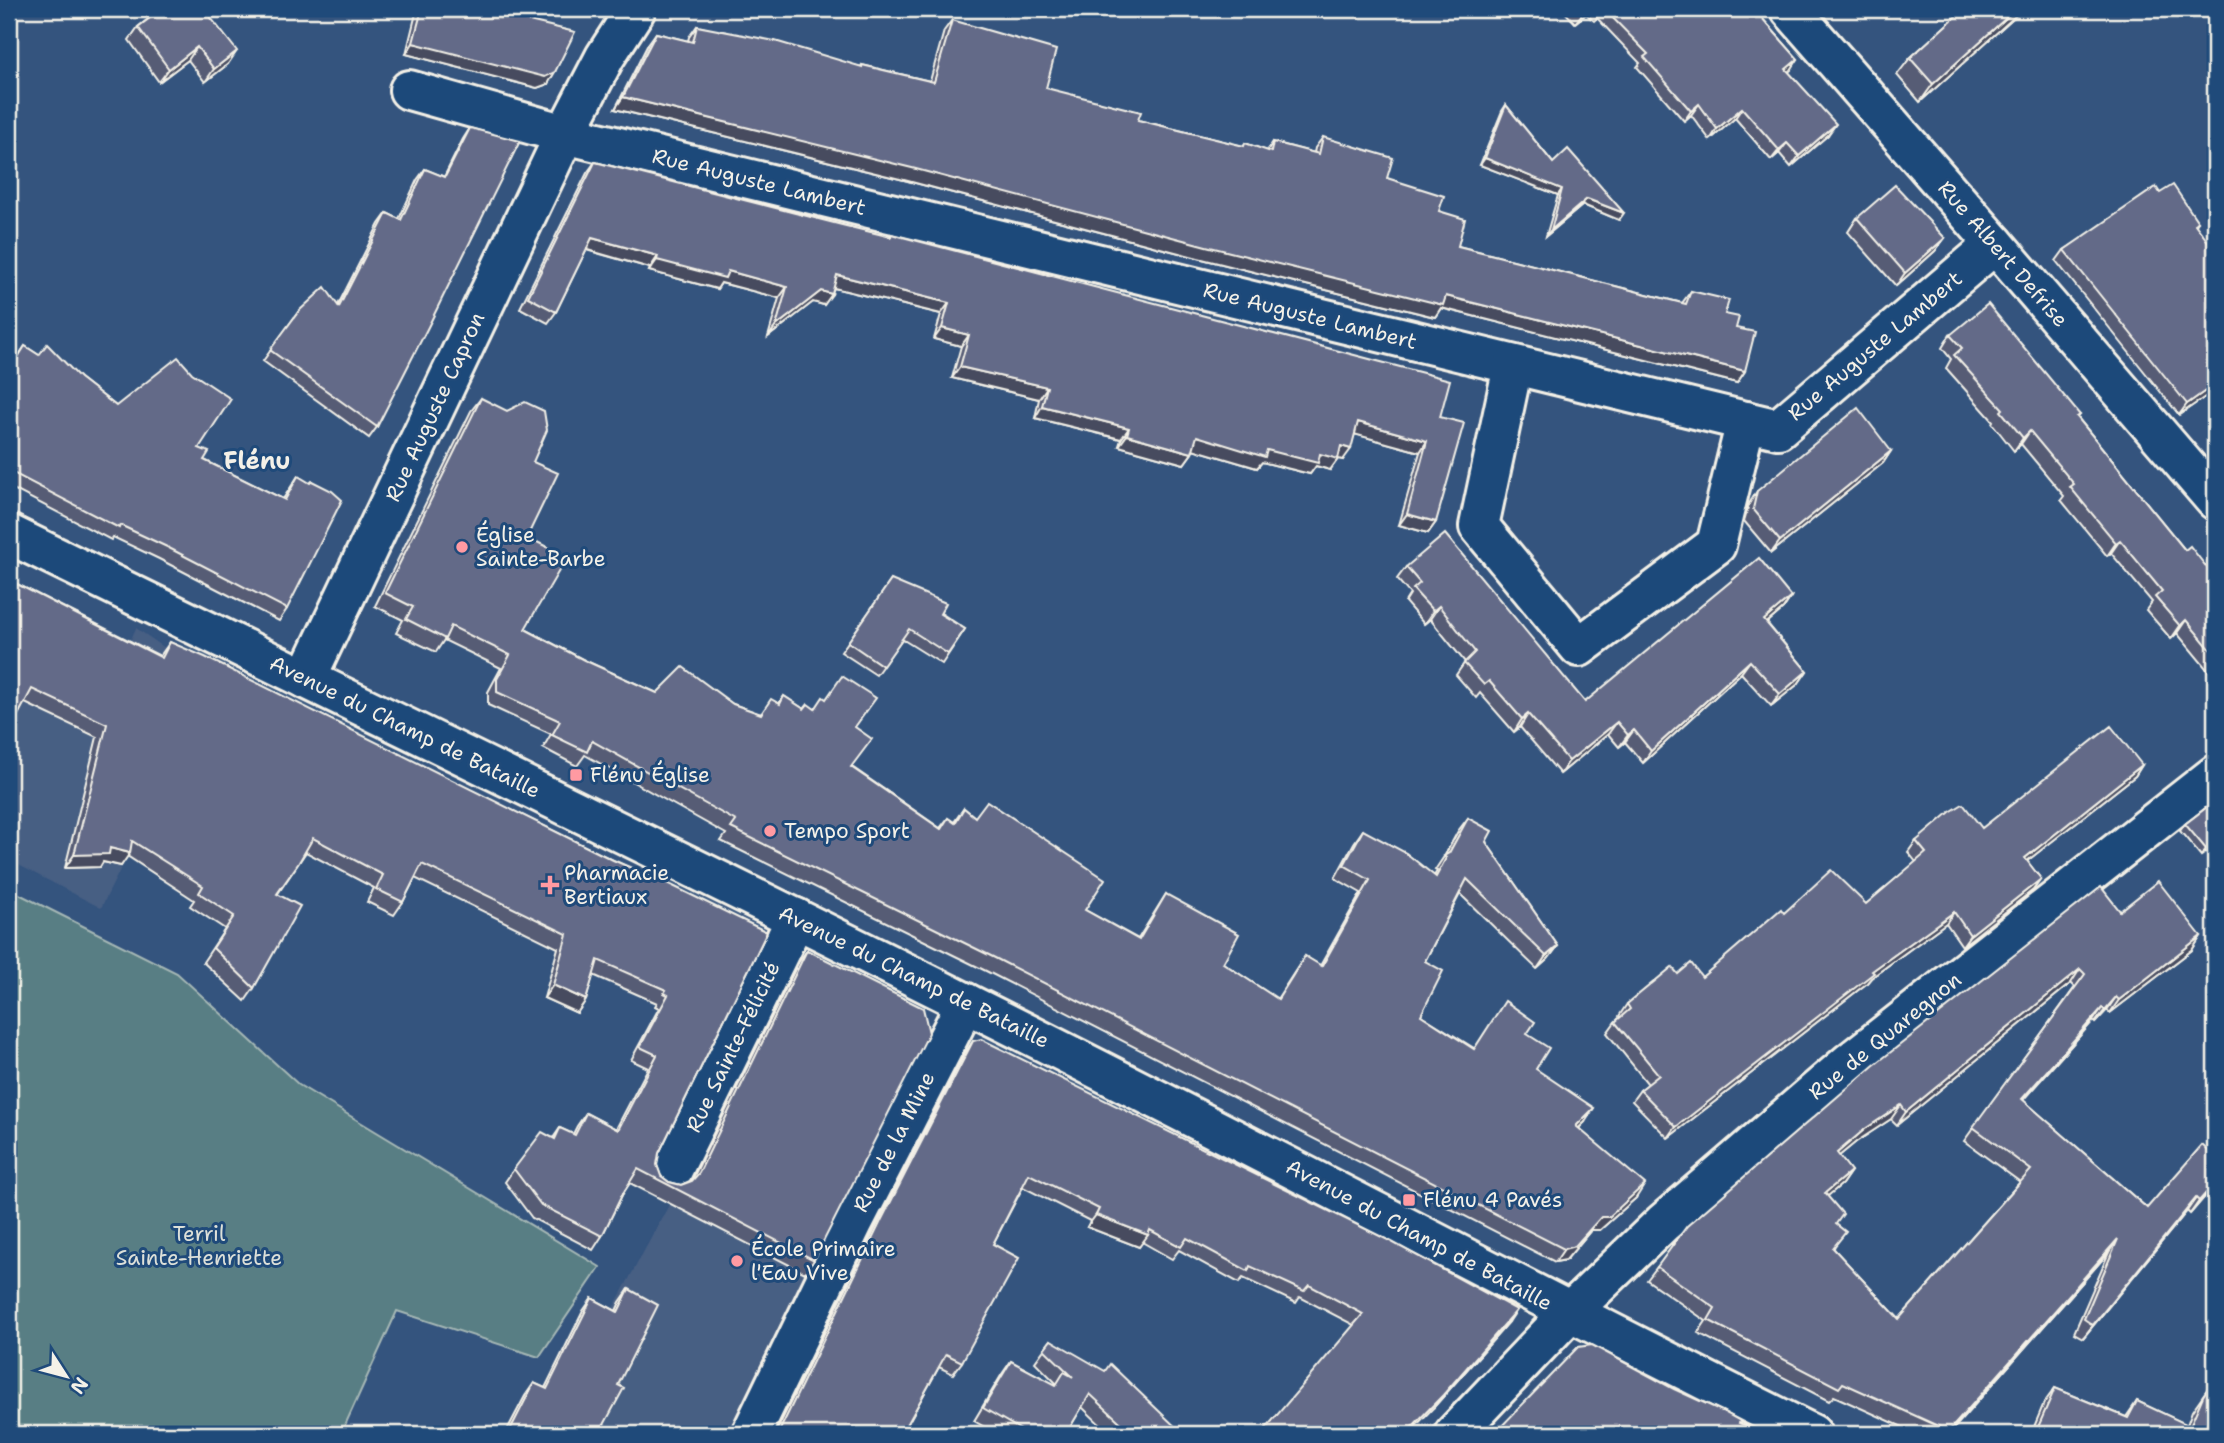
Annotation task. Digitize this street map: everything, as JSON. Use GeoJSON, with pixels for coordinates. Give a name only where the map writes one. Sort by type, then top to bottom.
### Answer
{"type":"FeatureCollection","features":[{"type":"Feature","properties":{"kind":"street","name":"Rue Auguste Capron"},"geometry":{"type":"LineString","coordinates":[[306,680],[565,134],[605,57],[636,9]]}},
{"type":"Feature","properties":{"kind":"street","name":"Rue Albert Defrise"},"geometry":{"type":"LineString","coordinates":[[1790,9],[2215,500]]}},
{"type":"Feature","properties":{"kind":"street"},"geometry":{"type":"LineString","coordinates":[[409,90],[565,134]]}},
{"type":"Feature","properties":{"kind":"street","name":"Rue Auguste Lambert"},"geometry":{"type":"LineString","coordinates":[[565,134],[1778,429],[1996,244]]}},
{"type":"Feature","properties":{"kind":"street"},"geometry":{"type":"LineString","coordinates":[[1513,366],[1479,526],[1579,647],[1716,545],[1746,421]]}},
{"type":"Feature","properties":{"kind":"street","name":"Avenue du Champ de Bataille"},"geometry":{"type":"LineString","coordinates":[[9,534],[796,918],[1263,1153],[1569,1313],[1812,1434]]}},
{"type":"Feature","properties":{"kind":"street","name":"Rue de Quaregnon"},"geometry":{"type":"LineString","coordinates":[[1454,1434],[1569,1313],[1663,1223],[1850,1062],[2215,775]]}},
{"type":"Feature","properties":{"kind":"street","name":"Rue Sainte-Félicité"},"geometry":{"type":"LineString","coordinates":[[670,1176],[796,918]]}},
{"type":"Feature","properties":{"kind":"street","name":"Rue de la Mine"},"geometry":{"type":"LineString","coordinates":[[751,1434],[853,1221],[966,1003]]}},
{"type":"Feature","properties":{"kind":"shaded area"},"geometry":{"type":"Polygon","coordinates":[[[136,628],[197,670],[144,771],[124,862],[101,908],[9,860],[9,675],[96,716],[136,628]]]}},
{"type":"Feature","properties":{"kind":"shaded area","name":"École Primaire l'Eau Vive"},"geometry":{"type":"Polygon","coordinates":[[[702,1144],[854,1221],[751,1434],[552,1434],[605,1323],[702,1144]]]}},
{"type":"Feature","properties":{"kind":"green space","name":"Terril Sainte-Henriette"},"geometry":{"type":"Polygon","coordinates":[[[9,889],[177,973],[299,1085],[600,1267],[539,1357],[397,1311],[341,1434],[9,1434],[9,889]]]}},
{"type":"Feature","properties":{"kind":"building"},"geometry":{"type":"Polygon","coordinates":[[[162,9],[204,9],[237,51],[214,69],[197,47],[169,69],[138,27],[162,9]]]}},
{"type":"Feature","properties":{"kind":"building"},"geometry":{"type":"Polygon","coordinates":[[[422,9],[510,9],[508,16],[575,32],[555,72],[545,77],[413,43],[422,9]]]}},
{"type":"Feature","properties":{"kind":"building"},"geometry":{"type":"Polygon","coordinates":[[[1604,9],[1754,9],[1798,59],[1786,69],[1836,124],[1799,156],[1787,143],[1779,150],[1742,108],[1717,129],[1699,104],[1691,111],[1644,57],[1648,54],[1604,9]]]}},
{"type":"Feature","properties":{"kind":"building"},"geometry":{"type":"Polygon","coordinates":[[[1964,9],[2016,9],[1933,84],[1910,58],[1964,9]]]}},
{"type":"Feature","properties":{"kind":"building"},"geometry":{"type":"Polygon","coordinates":[[[952,20],[1056,50],[1046,88],[1141,112],[1138,120],[1244,146],[1245,143],[1271,152],[1273,142],[1319,154],[1323,137],[1393,158],[1387,178],[1444,196],[1439,211],[1465,219],[1458,246],[1686,304],[1691,291],[1729,300],[1725,314],[1739,317],[1736,328],[1755,332],[1745,371],[1446,296],[1443,305],[912,168],[623,97],[656,33],[693,42],[697,26],[775,41],[862,67],[934,82],[952,20]]]}},
{"type":"Feature","properties":{"kind":"building"},"geometry":{"type":"Polygon","coordinates":[[[1506,105],[1553,163],[1568,149],[1624,213],[1587,199],[1551,230],[1562,189],[1485,158],[1506,105]]]}},
{"type":"Feature","properties":{"kind":"building"},"geometry":{"type":"Polygon","coordinates":[[[470,128],[520,141],[377,427],[270,350],[299,311],[325,287],[339,307],[387,213],[401,220],[425,169],[445,177],[470,128]]]}},
{"type":"Feature","properties":{"kind":"building"},"geometry":{"type":"Polygon","coordinates":[[[595,162],[891,237],[891,234],[1450,380],[1440,417],[1464,423],[1436,522],[1407,514],[1427,441],[1358,422],[1351,449],[1341,446],[1338,459],[1320,454],[1318,463],[1267,450],[1265,457],[1197,436],[1192,453],[1127,435],[1129,428],[1042,406],[1047,387],[960,367],[969,335],[942,328],[949,303],[837,275],[832,294],[821,291],[776,326],[787,287],[728,271],[725,278],[657,260],[658,256],[592,238],[556,312],[528,297],[595,162]]]}},
{"type":"Feature","properties":{"kind":"building"},"geometry":{"type":"Polygon","coordinates":[[[1895,185],[1945,238],[1905,273],[1857,218],[1895,185]]]}},
{"type":"Feature","properties":{"kind":"building"},"geometry":{"type":"Polygon","coordinates":[[[2173,185],[2198,222],[2195,224],[2215,251],[2215,384],[2187,404],[2064,250],[2156,187],[2160,193],[2173,185]]]}},
{"type":"Feature","properties":{"kind":"building"},"geometry":{"type":"Polygon","coordinates":[[[1988,304],[2080,415],[2077,417],[2185,550],[2190,546],[2215,578],[2215,655],[2186,620],[2180,626],[2155,597],[2162,591],[2120,540],[2116,543],[2070,487],[2074,484],[2030,431],[2023,438],[2001,411],[2003,409],[1954,355],[1962,348],[1950,335],[1988,304]]]}},
{"type":"Feature","properties":{"kind":"building"},"geometry":{"type":"Polygon","coordinates":[[[47,344],[80,378],[116,406],[178,357],[192,373],[231,399],[199,448],[209,452],[204,460],[285,500],[298,476],[332,491],[342,500],[287,609],[167,547],[120,525],[119,528],[9,471],[9,358],[15,362],[25,346],[39,355],[47,344]]]}},
{"type":"Feature","properties":{"kind":"building"},"geometry":{"type":"Polygon","coordinates":[[[481,398],[507,411],[525,402],[544,411],[547,430],[533,462],[558,473],[527,537],[567,557],[525,629],[584,660],[657,693],[683,667],[733,704],[761,714],[771,699],[780,704],[784,696],[804,709],[808,704],[815,709],[823,697],[826,699],[842,676],[876,698],[855,727],[872,739],[851,767],[941,829],[948,818],[955,823],[964,808],[975,817],[987,801],[1105,879],[1085,910],[1139,940],[1166,894],[1239,934],[1223,963],[1278,999],[1305,956],[1322,966],[1370,880],[1344,865],[1363,830],[1406,853],[1436,877],[1446,858],[1444,856],[1449,853],[1468,818],[1492,831],[1486,842],[1558,946],[1546,956],[1467,879],[1425,961],[1443,971],[1421,1015],[1474,1049],[1505,1001],[1535,1022],[1527,1034],[1549,1048],[1536,1069],[1594,1108],[1576,1126],[1645,1184],[1609,1217],[1601,1217],[1575,1246],[1564,1249],[995,958],[731,828],[736,821],[592,741],[587,752],[552,735],[560,721],[497,692],[497,679],[510,655],[451,626],[445,639],[406,619],[413,607],[385,593],[481,398]]]}},
{"type":"Feature","properties":{"kind":"building"},"geometry":{"type":"Polygon","coordinates":[[[1858,408],[1891,451],[1780,541],[1753,509],[1757,491],[1858,408]]]}},
{"type":"Feature","properties":{"kind":"building"},"geometry":{"type":"Polygon","coordinates":[[[1445,534],[1585,702],[1759,558],[1791,597],[1764,620],[1807,671],[1780,694],[1750,661],[1651,751],[1634,730],[1628,735],[1617,722],[1569,761],[1528,714],[1522,719],[1489,681],[1484,685],[1464,663],[1475,652],[1439,606],[1433,611],[1413,589],[1420,583],[1406,567],[1445,534]]]}},
{"type":"Feature","properties":{"kind":"building"},"geometry":{"type":"Polygon","coordinates":[[[9,580],[162,658],[170,642],[205,657],[613,860],[767,932],[659,1153],[657,1165],[661,1176],[669,1182],[681,1185],[692,1181],[699,1173],[807,950],[923,1008],[929,1033],[814,1260],[638,1169],[602,1236],[541,1205],[514,1169],[542,1132],[555,1139],[560,1128],[575,1135],[586,1113],[618,1130],[657,1055],[640,1047],[668,995],[664,993],[666,990],[598,960],[586,1000],[553,985],[567,934],[422,864],[403,902],[376,889],[383,875],[313,838],[277,894],[300,906],[254,988],[213,948],[234,916],[199,893],[203,886],[132,841],[130,853],[110,848],[109,854],[74,855],[107,724],[32,689],[9,732],[9,580]]]}},
{"type":"Feature","properties":{"kind":"building"},"geometry":{"type":"Polygon","coordinates":[[[891,580],[946,603],[940,614],[965,629],[948,654],[909,629],[883,666],[848,642],[891,580]]]}},
{"type":"Feature","properties":{"kind":"building"},"geometry":{"type":"Polygon","coordinates":[[[2111,726],[2142,765],[2025,858],[2041,879],[1970,935],[1954,912],[1872,971],[1874,973],[1676,1127],[1640,1090],[1659,1075],[1615,1022],[1630,1009],[1627,1004],[1672,967],[1678,974],[1691,963],[1702,977],[1781,909],[1784,913],[1831,870],[1866,904],[1926,853],[1916,841],[1950,812],[1963,804],[1982,828],[2111,726]]]}},
{"type":"Feature","properties":{"kind":"building"},"geometry":{"type":"Polygon","coordinates":[[[2215,801],[2215,842],[2206,849],[2185,824],[2215,801]]]}},
{"type":"Feature","properties":{"kind":"building"},"geometry":{"type":"Polygon","coordinates":[[[2158,881],[2201,936],[2119,1000],[2116,997],[2105,1010],[2102,1008],[2022,1099],[2147,1208],[2202,1145],[2215,1157],[2215,1183],[2199,1201],[2196,1198],[2093,1325],[2084,1319],[2118,1239],[1949,1431],[1843,1383],[1839,1388],[1708,1320],[1715,1308],[1657,1267],[1687,1226],[1873,1066],[2101,887],[2120,911],[2158,881]],[[2080,969],[1906,1112],[1901,1105],[1865,1129],[1837,1153],[1851,1171],[1825,1193],[1843,1214],[1836,1224],[1846,1232],[1833,1248],[1899,1319],[2031,1170],[1973,1127],[2085,974],[2080,969]]]}},
{"type":"Feature","properties":{"kind":"building"},"geometry":{"type":"Polygon","coordinates":[[[981,1039],[1390,1241],[1517,1310],[1405,1434],[1261,1434],[1363,1314],[1309,1285],[1304,1291],[1250,1266],[1248,1271],[1187,1238],[1181,1247],[1150,1230],[1148,1235],[1096,1215],[1099,1209],[1029,1174],[993,1244],[1019,1258],[962,1362],[946,1354],[902,1434],[777,1434],[973,1041],[981,1039]]]}},
{"type":"Feature","properties":{"kind":"building"},"geometry":{"type":"Polygon","coordinates":[[[629,1289],[658,1305],[618,1385],[624,1388],[599,1434],[508,1434],[534,1383],[547,1389],[592,1298],[618,1312],[629,1289]]]}},
{"type":"Feature","properties":{"kind":"building"},"geometry":{"type":"Polygon","coordinates":[[[1051,1340],[1105,1371],[1110,1364],[1183,1434],[1133,1434],[1090,1394],[1066,1434],[1028,1434],[983,1408],[1011,1361],[1056,1385],[1064,1372],[1073,1377],[1044,1349],[1051,1340]]]}},
{"type":"Feature","properties":{"kind":"building"},"geometry":{"type":"Polygon","coordinates":[[[1592,1345],[1674,1389],[1722,1411],[1740,1421],[1739,1423],[1765,1434],[1494,1434],[1578,1347],[1592,1345]]]}},
{"type":"Feature","properties":{"kind":"building"},"geometry":{"type":"Polygon","coordinates":[[[2215,1378],[2215,1434],[2035,1434],[2055,1388],[2128,1418],[2137,1401],[2190,1426],[2203,1396],[2215,1378]]]}},
{"type":"Feature","properties":{"kind":"place","name":"Église Sainte-Barbe"},"geometry":{"type":"Point","coordinates":[462,547]}},
{"type":"Feature","properties":{"kind":"place","name":"Flénu Église"},"geometry":{"type":"Point","coordinates":[576,775]}},
{"type":"Feature","properties":{"kind":"place","name":"Tempo Sport"},"geometry":{"type":"Point","coordinates":[770,831]}},
{"type":"Feature","properties":{"kind":"place","name":"Pharmacie Bertiaux"},"geometry":{"type":"Point","coordinates":[550,885]}},
{"type":"Feature","properties":{"kind":"place","name":"Flénu 4 Pavés"},"geometry":{"type":"Point","coordinates":[1409,1200]}},
{"type":"Feature","properties":{"kind":"place","name":"École Primaire l'Eau Vive"},"geometry":{"type":"Point","coordinates":[737,1261]}},
{"type":"Feature","properties":{"kind":"district","name":"Flénu"},"geometry":{"type":"Point","coordinates":[257,461]}}]}
